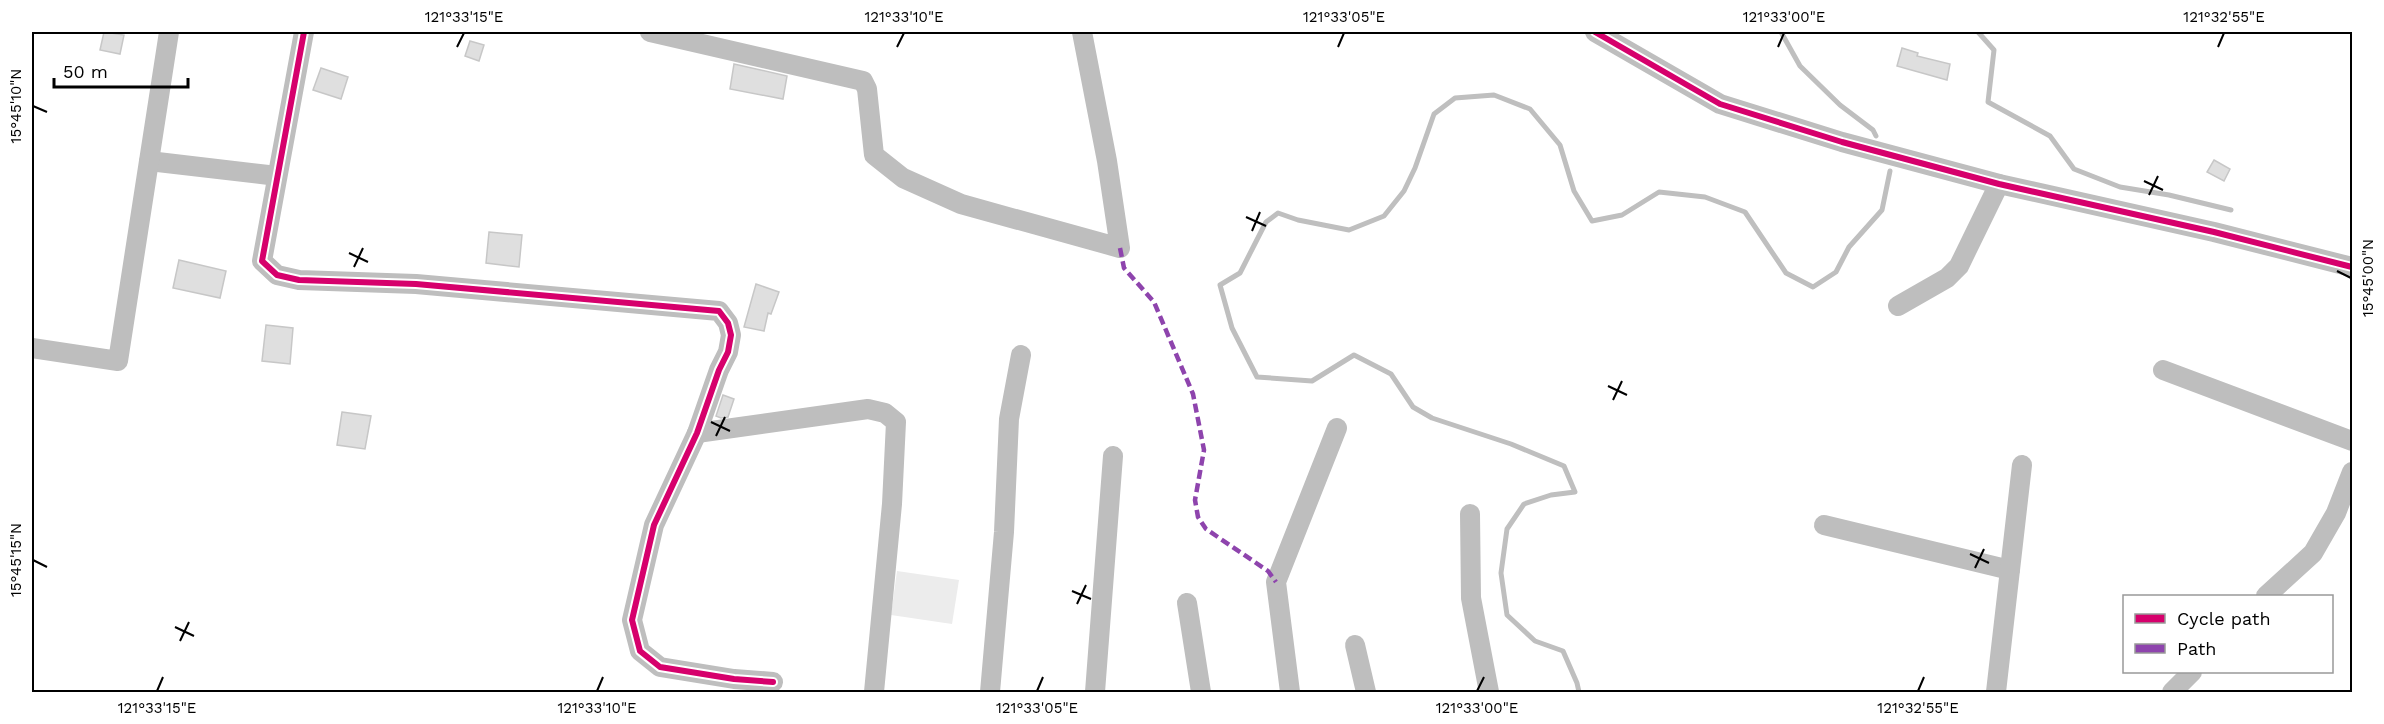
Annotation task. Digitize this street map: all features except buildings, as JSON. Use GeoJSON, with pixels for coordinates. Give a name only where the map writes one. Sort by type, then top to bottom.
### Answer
{"type":"FeatureCollection","features":[{"type":"Feature","properties":{"kind":"street"},"geometry":{"type":"LineString","coordinates":[[32,348],[118,361],[169,32]]}},
{"type":"Feature","properties":{"kind":"street"},"geometry":{"type":"LineString","coordinates":[[304,32],[262,261],[276,275],[299,280],[416,284],[719,311],[728,322],[731,335],[728,352],[719,370],[697,433],[654,525],[632,620],[640,651],[660,667],[734,679],[773,682]]}},
{"type":"Feature","properties":{"kind":"street"},"geometry":{"type":"LineString","coordinates":[[650,32],[862,81],[867,88],[874,154],[903,178],[961,204],[1120,248],[1107,161],[1082,32]]}},
{"type":"Feature","properties":{"kind":"street"},"geometry":{"type":"LineString","coordinates":[[1595,32],[1720,104],[1842,142],[1999,184],[2214,232],[2352,267]]}},
{"type":"Feature","properties":{"kind":"street"},"geometry":{"type":"LineString","coordinates":[[149,160],[277,176]]}},
{"type":"Feature","properties":{"kind":"street"},"geometry":{"type":"LineString","coordinates":[[1898,306],[1947,278],[1959,266],[1999,184]]}},
{"type":"Feature","properties":{"kind":"street"},"geometry":{"type":"LineString","coordinates":[[990,693],[1004,532],[1010,419],[1022,355]]}},
{"type":"Feature","properties":{"kind":"street"},"geometry":{"type":"LineString","coordinates":[[2163,370],[2352,441]]}},
{"type":"Feature","properties":{"kind":"street"},"geometry":{"type":"LineString","coordinates":[[697,433],[868,409],[885,413],[896,423],[892,504],[874,693]]}},
{"type":"Feature","properties":{"kind":"street"},"geometry":{"type":"LineString","coordinates":[[1290,693],[1276,582],[1337,428]]}},
{"type":"Feature","properties":{"kind":"street"},"geometry":{"type":"LineString","coordinates":[[1095,693],[1113,456]]}},
{"type":"Feature","properties":{"kind":"street"},"geometry":{"type":"LineString","coordinates":[[1996,693],[2022,465]]}},
{"type":"Feature","properties":{"kind":"street"},"geometry":{"type":"LineString","coordinates":[[2268,595],[2313,553],[2336,513],[2352,472]]}},
{"type":"Feature","properties":{"kind":"street"},"geometry":{"type":"LineString","coordinates":[[1470,514],[1470,598],[1489,693]]}},
{"type":"Feature","properties":{"kind":"street"},"geometry":{"type":"LineString","coordinates":[[1824,525],[2010,570]]}},
{"type":"Feature","properties":{"kind":"street"},"geometry":{"type":"LineString","coordinates":[[1187,603],[1201,693]]}},
{"type":"Feature","properties":{"kind":"street"},"geometry":{"type":"LineString","coordinates":[[1355,645],[1366,693]]}},
{"type":"Feature","properties":{"kind":"street"},"geometry":{"type":"LineString","coordinates":[[2172,693],[2191,673]]}},
{"type":"Feature","properties":{"kind":"shaded area"},"geometry":{"type":"Polygon","coordinates":[[[897,571],[959,580],[952,624],[891,615],[897,571]]]}},
{"type":"Feature","properties":{"kind":"waterway"},"geometry":{"type":"LineString","coordinates":[[1781,32],[1800,66],[1840,105],[1873,130],[1876,136]]}},
{"type":"Feature","properties":{"kind":"waterway"},"geometry":{"type":"LineString","coordinates":[[1978,32],[1994,50],[1988,102],[2050,136],[2074,169],[2120,187],[2169,195],[2231,210]]}},
{"type":"Feature","properties":{"kind":"waterway"},"geometry":{"type":"LineString","coordinates":[[1579,692],[1563,651],[1535,641],[1507,615],[1501,573],[1507,529],[1524,504],[1551,495],[1575,492],[1564,466],[1511,444],[1432,418],[1413,407],[1391,374],[1354,355],[1312,381],[1257,377],[1232,328],[1220,285],[1240,273],[1266,222],[1278,213],[1298,220],[1349,230],[1384,216],[1404,191],[1415,168],[1434,114],[1455,98],[1494,95],[1530,109],[1560,145],[1574,191],[1592,221],[1622,215],[1659,192],[1705,197],[1745,212],[1786,273],[1813,287],[1836,272],[1849,247],[1882,210],[1890,171]]}},
{"type":"Feature","properties":{"kind":"marked path"},"geometry":{"type":"LineString","coordinates":[[1120,248],[1124,268],[1154,302],[1193,394],[1204,450],[1195,500],[1198,517],[1206,529],[1268,571],[1276,582]]}},
{"type":"Feature","properties":{"kind":"cycle path"},"geometry":{"type":"LineString","coordinates":[[304,32],[262,261],[277,275],[299,280],[416,284],[719,311],[728,323],[731,335],[728,352],[719,370],[697,433],[654,525],[632,620],[640,651],[660,667],[734,679],[773,682]]}},
{"type":"Feature","properties":{"kind":"cycle path"},"geometry":{"type":"LineString","coordinates":[[1595,32],[1720,104],[1842,142],[1999,184],[2214,232],[2352,267]]}}]}
